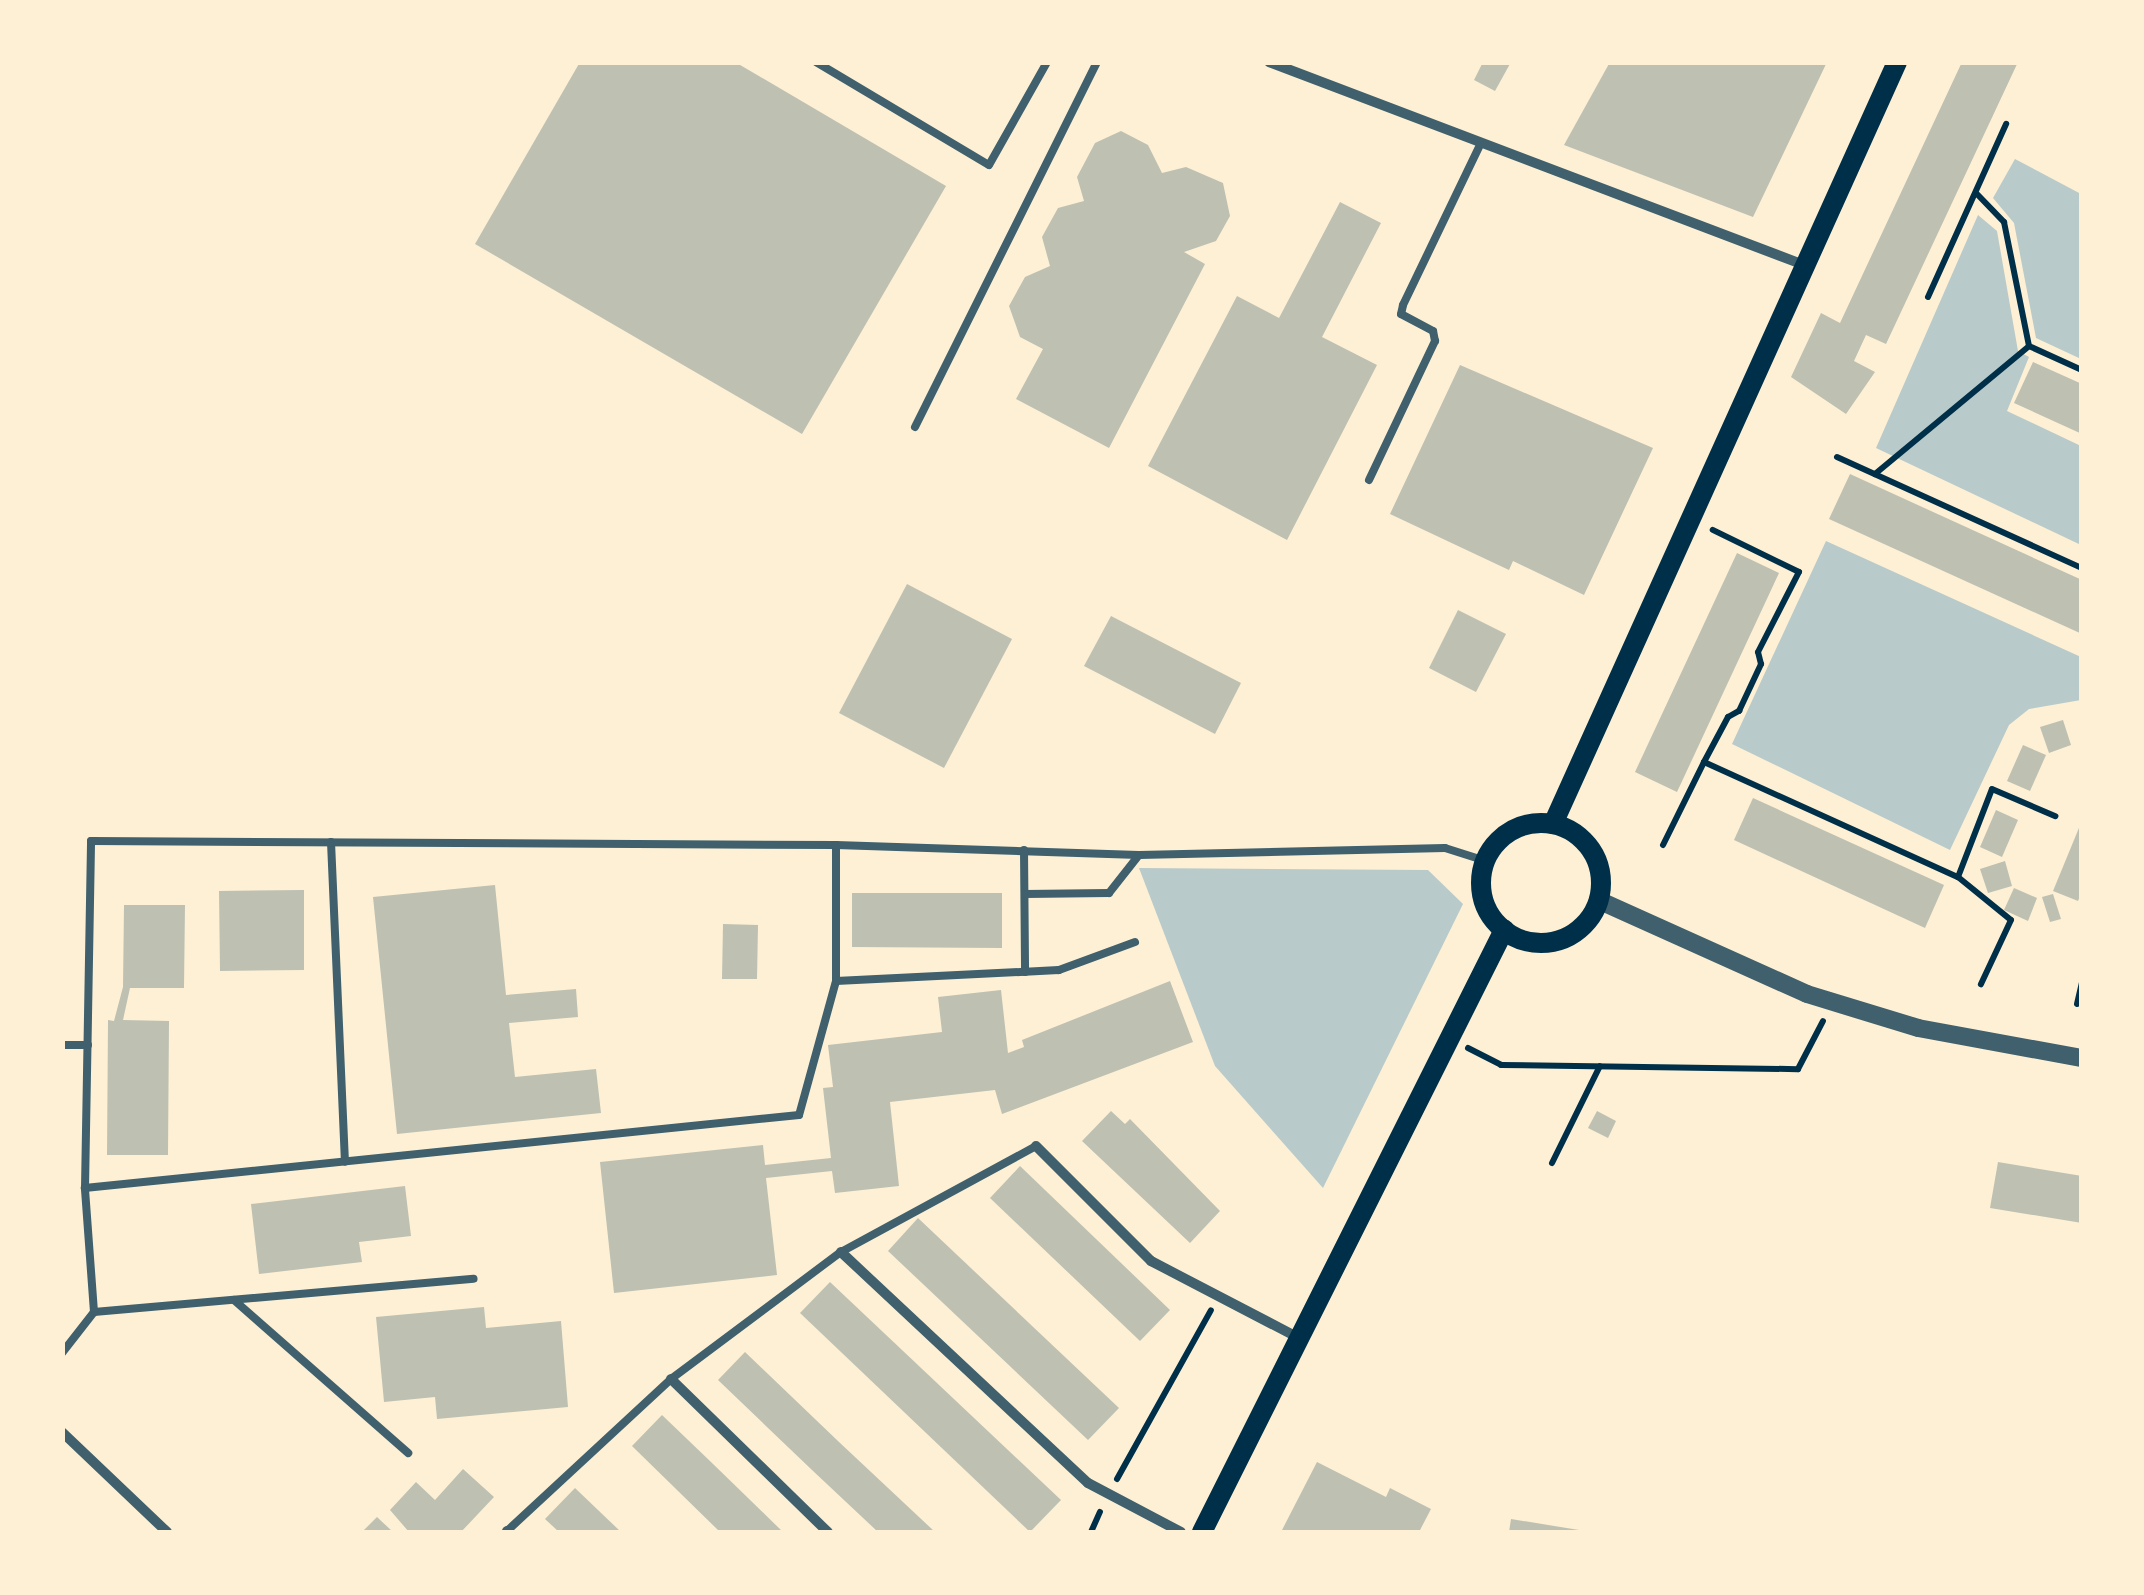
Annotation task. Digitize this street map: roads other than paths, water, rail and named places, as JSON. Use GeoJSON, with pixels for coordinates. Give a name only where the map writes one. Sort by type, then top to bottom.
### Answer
{"type":"FeatureCollection","features":[{"type":"Feature","properties":{"kind":"main road"},"geometry":{"type":"LineString","coordinates":[[1553,824],[1688,518],[1898,62]]}},
{"type":"Feature","properties":{"kind":"main road"},"geometry":{"type":"LineString","coordinates":[[1553,824],[1573,833],[1593,854],[1598,900],[1584,925],[1559,940],[1530,942],[1504,930],[1482,895],[1486,861],[1512,830],[1553,824]]}},
{"type":"Feature","properties":{"kind":"main road"},"geometry":{"type":"LineString","coordinates":[[1202,1532],[1504,930]]}},
{"type":"Feature","properties":{"kind":"street"},"geometry":{"type":"LineString","coordinates":[[1268,62],[1804,265]]}},
{"type":"Feature","properties":{"kind":"street"},"geometry":{"type":"LineString","coordinates":[[1598,900],[1833,1002],[2004,1048],[2082,1058]]}},
{"type":"Feature","properties":{"kind":"street"},"geometry":{"type":"LineString","coordinates":[[1036,1146],[1151,1261],[1300,1338]]}},
{"type":"Feature","properties":{"kind":"street"},"geometry":{"type":"LineString","coordinates":[[841,1252],[1088,1483],[1181,1532]]}},
{"type":"Feature","properties":{"kind":"street"},"geometry":{"type":"LineString","coordinates":[[671,1379],[828,1532]]}},
{"type":"Feature","properties":{"kind":"street"},"geometry":{"type":"LineString","coordinates":[[62,1432],[167,1532]]}},
{"type":"Feature","properties":{"kind":"lane"},"geometry":{"type":"LineString","coordinates":[[816,62],[989,165],[1047,62]]}},
{"type":"Feature","properties":{"kind":"lane"},"geometry":{"type":"LineString","coordinates":[[915,427],[1097,62]]}},
{"type":"Feature","properties":{"kind":"lane"},"geometry":{"type":"LineString","coordinates":[[1369,480],[1434,341],[1432,332],[1401,314],[1403,306],[1482,143]]}},
{"type":"Feature","properties":{"kind":"lane"},"geometry":{"type":"LineString","coordinates":[[62,1353],[94,1312],[86,1188],[90,841],[836,845],[1139,855],[1446,848],[1486,861]]}},
{"type":"Feature","properties":{"kind":"lane"},"geometry":{"type":"LineString","coordinates":[[331,842],[344,1162]]}},
{"type":"Feature","properties":{"kind":"lane"},"geometry":{"type":"LineString","coordinates":[[86,1188],[799,1115],[836,980],[836,845]]}},
{"type":"Feature","properties":{"kind":"lane"},"geometry":{"type":"LineString","coordinates":[[1024,850],[1025,972]]}},
{"type":"Feature","properties":{"kind":"lane"},"geometry":{"type":"LineString","coordinates":[[1024,894],[1109,893],[1139,855]]}},
{"type":"Feature","properties":{"kind":"lane"},"geometry":{"type":"LineString","coordinates":[[836,980],[1059,970],[1135,942]]}},
{"type":"Feature","properties":{"kind":"lane"},"geometry":{"type":"LineString","coordinates":[[62,1045],[88,1045]]}},
{"type":"Feature","properties":{"kind":"lane"},"geometry":{"type":"LineString","coordinates":[[508,1532],[671,1379],[841,1252],[1036,1146]]}},
{"type":"Feature","properties":{"kind":"lane"},"geometry":{"type":"LineString","coordinates":[[94,1312],[474,1279]]}},
{"type":"Feature","properties":{"kind":"lane"},"geometry":{"type":"LineString","coordinates":[[234,1300],[408,1453]]}}]}
